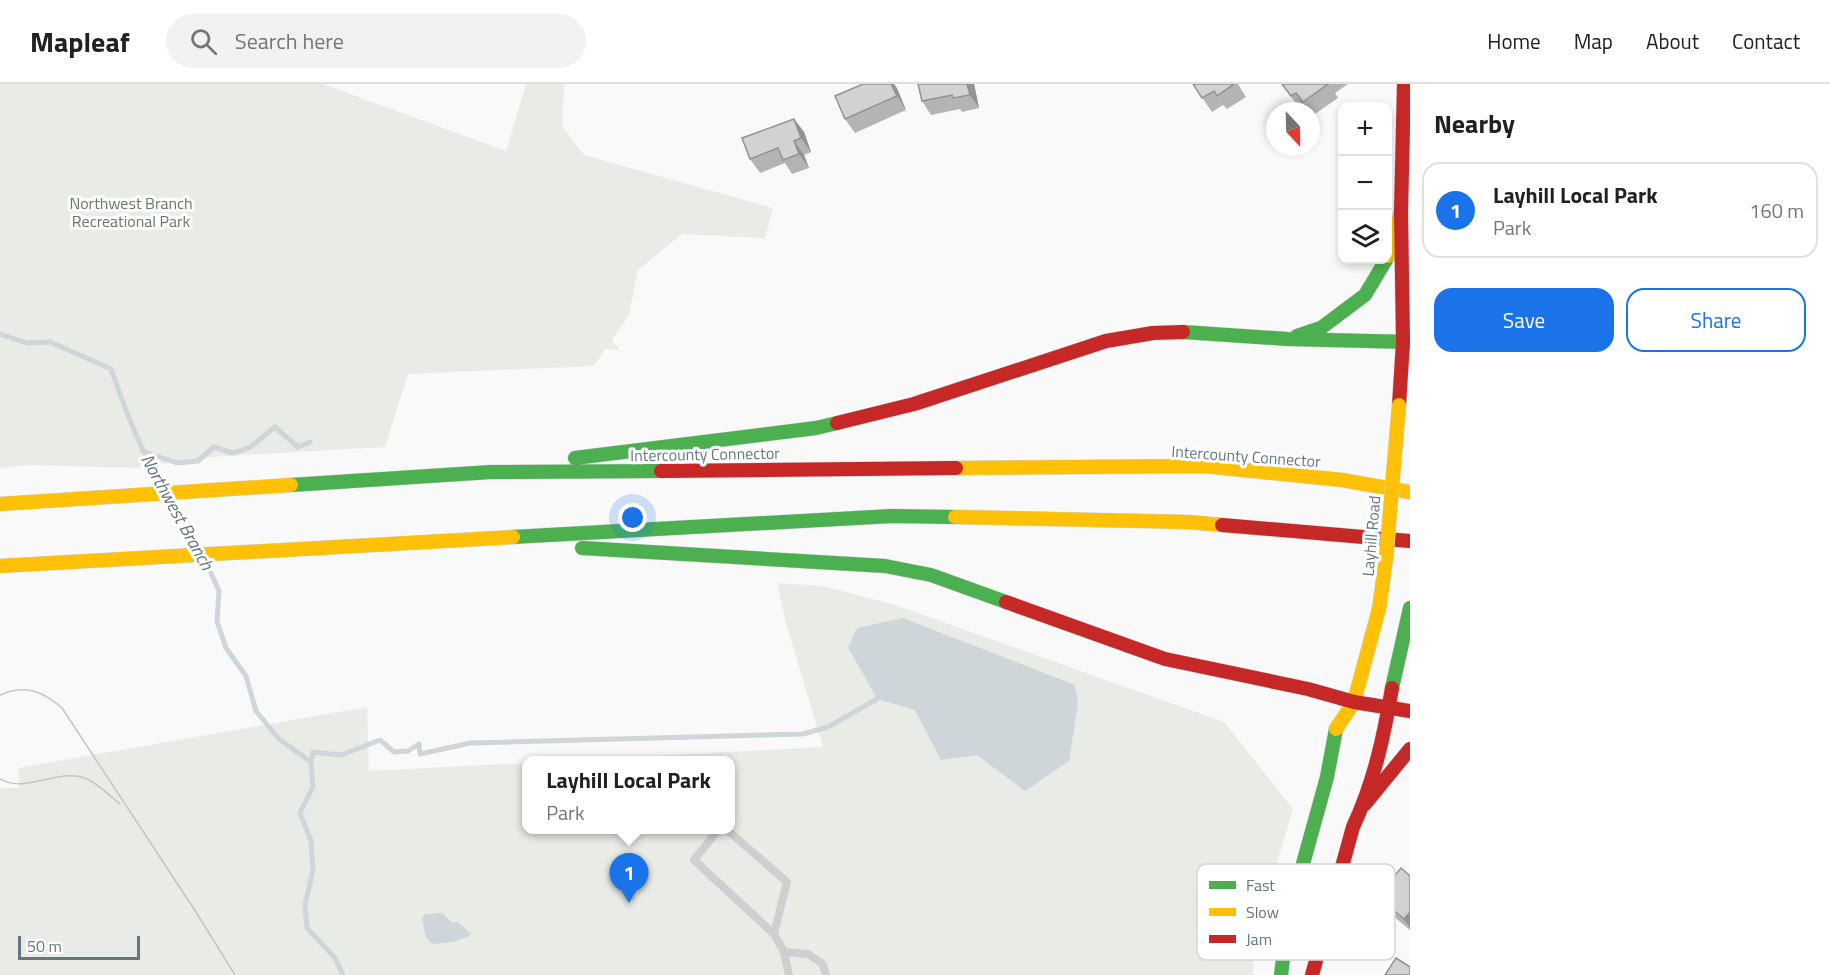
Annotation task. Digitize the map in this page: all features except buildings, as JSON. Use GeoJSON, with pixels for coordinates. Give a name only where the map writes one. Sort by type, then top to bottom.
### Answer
{"type":"FeatureCollection","features":[{"type":"Feature","properties":{"kind":"main road","name":"Layhill Road"},"geometry":{"type":"LineString","coordinates":[[1303,864],[1327,777],[1338,725],[1354,702],[1379,609],[1386,559],[1406,342],[1401,212],[1404,84]]}},
{"type":"Feature","properties":{"kind":"main road"},"geometry":{"type":"LineString","coordinates":[[1392,241],[1401,212]]}},
{"type":"Feature","properties":{"kind":"main road"},"geometry":{"type":"LineString","coordinates":[[1287,339],[1321,328],[1344,312],[1365,295],[1383,264]]}},
{"type":"Feature","properties":{"kind":"main road"},"geometry":{"type":"LineString","coordinates":[[491,472],[610,453],[816,428],[914,404],[1106,341],[1153,333],[1194,331],[1287,339],[1406,342]]}},
{"type":"Feature","properties":{"kind":"main road","name":"Intercounty Connector"},"geometry":{"type":"LineString","coordinates":[[0,504],[491,472],[1204,466],[1342,480],[1410,492]]}},
{"type":"Feature","properties":{"kind":"main road"},"geometry":{"type":"LineString","coordinates":[[0,566],[891,516],[1188,522],[1410,541]]}},
{"type":"Feature","properties":{"kind":"main road"},"geometry":{"type":"LineString","coordinates":[[458,541],[885,566],[931,575],[1165,659],[1354,702],[1410,711]]}},
{"type":"Feature","properties":{"kind":"main road"},"geometry":{"type":"LineString","coordinates":[[1365,804],[1390,708],[1398,657],[1409,612]]}},
{"type":"Feature","properties":{"kind":"main road"},"geometry":{"type":"LineString","coordinates":[[1343,864],[1353,827],[1365,804],[1410,749]]}},
{"type":"Feature","properties":{"kind":"main road","name":"Layhill Road"},"geometry":{"type":"LineString","coordinates":[[1281,975],[1283,960]]}},
{"type":"Feature","properties":{"kind":"main road"},"geometry":{"type":"LineString","coordinates":[[1312,975],[1316,960]]}},
{"type":"Feature","properties":{"kind":"lane"},"geometry":{"type":"LineString","coordinates":[[715,834],[694,860],[774,934],[784,952],[789,975]]}},
{"type":"Feature","properties":{"kind":"lane"},"geometry":{"type":"LineString","coordinates":[[732,834],[787,882],[774,934]]}},
{"type":"Feature","properties":{"kind":"lane"},"geometry":{"type":"LineString","coordinates":[[784,952],[808,954],[823,964],[826,975]]}},
{"type":"Feature","properties":{"kind":"green space","name":"Northwest Branch Recreational Park"},"geometry":{"type":"Polygon","coordinates":[[[0,84],[323,84],[506,151],[526,84],[564,84],[562,126],[584,155],[773,208],[765,238],[682,234],[638,270],[629,315],[612,339],[619,350],[605,349],[594,366],[408,374],[385,447],[210,457],[134,468],[30,465],[0,468],[0,84]]]}},
{"type":"Feature","properties":{"kind":"green space"},"geometry":{"type":"Polygon","coordinates":[[[777,583],[823,586],[895,605],[1224,722],[1293,809],[1277,864],[1197,864],[1197,960],[1254,960],[1253,975],[0,975],[0,788],[19,788],[18,768],[367,707],[369,771],[522,763],[522,834],[735,834],[735,756],[653,756],[823,747],[786,623],[777,583]]]}},
{"type":"Feature","properties":{"kind":"shaded area"},"geometry":{"type":"Polygon","coordinates":[[[903,618],[1075,685],[1078,703],[1069,761],[1025,791],[977,755],[941,760],[915,710],[877,699],[848,647],[857,628],[903,618]]]}},
{"type":"Feature","properties":{"kind":"shaded area"},"geometry":{"type":"Polygon","coordinates":[[[442,913],[451,922],[458,922],[471,934],[447,943],[432,944],[426,937],[422,919],[425,914],[442,913]]]}},
{"type":"Feature","properties":{"kind":"waterway","name":"Northwest Branch"},"geometry":{"type":"LineString","coordinates":[[0,334],[27,343],[50,342],[111,369],[140,443],[163,486]]}},
{"type":"Feature","properties":{"kind":"waterway"},"geometry":{"type":"LineString","coordinates":[[142,451],[177,463],[198,461],[214,447],[233,453],[249,448],[275,427],[298,447],[310,442]]}},
{"type":"Feature","properties":{"kind":"waterway","name":"Northwest Branch"},"geometry":{"type":"LineString","coordinates":[[173,502],[188,524],[198,546]]}},
{"type":"Feature","properties":{"kind":"waterway","name":"Northwest Branch"},"geometry":{"type":"LineString","coordinates":[[206,562],[219,591],[217,621],[226,648],[246,676],[256,711],[279,739],[311,762],[313,787],[300,813],[311,841],[313,870],[305,905],[307,928],[335,958],[343,975]]}},
{"type":"Feature","properties":{"kind":"waterway"},"geometry":{"type":"LineString","coordinates":[[311,762],[313,752],[341,755],[380,740],[394,752],[408,751],[419,744],[420,754],[470,743],[803,734],[828,727],[877,699]]}},
{"type":"Feature","properties":{"kind":"tram line"},"geometry":{"type":"LineString","coordinates":[[0,695],[17,690],[33,691],[48,697],[62,708],[235,975]]}},
{"type":"Feature","properties":{"kind":"tram line"},"geometry":{"type":"LineString","coordinates":[[0,779],[20,784],[64,776],[85,778],[120,804]]}},
{"type":"Feature","properties":{"kind":"traffic: fast"},"geometry":{"type":"LineString","coordinates":[[1297,336],[1321,328],[1365,295],[1384,264]]}},
{"type":"Feature","properties":{"kind":"traffic: fast"},"geometry":{"type":"LineString","coordinates":[[1183,332],[1287,339],[1410,342]]}},
{"type":"Feature","properties":{"kind":"traffic: fast"},"geometry":{"type":"LineString","coordinates":[[575,458],[816,428],[837,423]]}},
{"type":"Feature","properties":{"kind":"traffic: fast"},"geometry":{"type":"LineString","coordinates":[[291,485],[491,472],[661,471]]}},
{"type":"Feature","properties":{"kind":"traffic: fast"},"geometry":{"type":"LineString","coordinates":[[513,537],[892,516],[955,517]]}},
{"type":"Feature","properties":{"kind":"traffic: fast"},"geometry":{"type":"LineString","coordinates":[[582,548],[885,566],[931,575],[1006,602]]}},
{"type":"Feature","properties":{"kind":"traffic: fast"},"geometry":{"type":"LineString","coordinates":[[1392,688],[1410,608]]}},
{"type":"Feature","properties":{"kind":"traffic: fast"},"geometry":{"type":"LineString","coordinates":[[1303,864],[1327,777],[1336,729]]}},
{"type":"Feature","properties":{"kind":"traffic: fast"},"geometry":{"type":"LineString","coordinates":[[1281,975],[1283,960]]}},
{"type":"Feature","properties":{"kind":"traffic: slow"},"geometry":{"type":"LineString","coordinates":[[1392,242],[1401,212]]}},
{"type":"Feature","properties":{"kind":"traffic: slow"},"geometry":{"type":"LineString","coordinates":[[1379,609],[1386,559],[1399,405]]}},
{"type":"Feature","properties":{"kind":"traffic: slow"},"geometry":{"type":"LineString","coordinates":[[956,468],[1204,466],[1342,480],[1410,492]]}},
{"type":"Feature","properties":{"kind":"traffic: slow"},"geometry":{"type":"LineString","coordinates":[[0,504],[291,485]]}},
{"type":"Feature","properties":{"kind":"traffic: slow"},"geometry":{"type":"LineString","coordinates":[[955,517],[1188,522],[1222,525]]}},
{"type":"Feature","properties":{"kind":"traffic: slow"},"geometry":{"type":"LineString","coordinates":[[0,566],[513,537]]}},
{"type":"Feature","properties":{"kind":"traffic: slow"},"geometry":{"type":"LineString","coordinates":[[1336,729],[1354,702],[1379,609]]}},
{"type":"Feature","properties":{"kind":"traffic: jam"},"geometry":{"type":"LineString","coordinates":[[1399,405],[1403,342],[1401,212],[1404,84]]}},
{"type":"Feature","properties":{"kind":"traffic: jam"},"geometry":{"type":"LineString","coordinates":[[837,423],[914,404],[1106,341],[1153,333],[1183,332]]}},
{"type":"Feature","properties":{"kind":"traffic: jam"},"geometry":{"type":"LineString","coordinates":[[661,471],[956,468]]}},
{"type":"Feature","properties":{"kind":"traffic: jam"},"geometry":{"type":"LineString","coordinates":[[1222,525],[1410,541]]}},
{"type":"Feature","properties":{"kind":"traffic: jam"},"geometry":{"type":"LineString","coordinates":[[1006,602],[1165,659],[1308,689],[1354,702],[1410,711]]}},
{"type":"Feature","properties":{"kind":"traffic: jam"},"geometry":{"type":"LineString","coordinates":[[1343,864],[1377,759],[1392,688]]}},
{"type":"Feature","properties":{"kind":"traffic: jam"},"geometry":{"type":"LineString","coordinates":[[1365,804],[1410,749]]}},
{"type":"Feature","properties":{"kind":"traffic: jam"},"geometry":{"type":"LineString","coordinates":[[1312,975],[1316,960]]}},
{"type":"Feature","properties":{"kind":"place","name":"Layhill Local Park"},"geometry":{"type":"Point","coordinates":[629,903]}}]}
